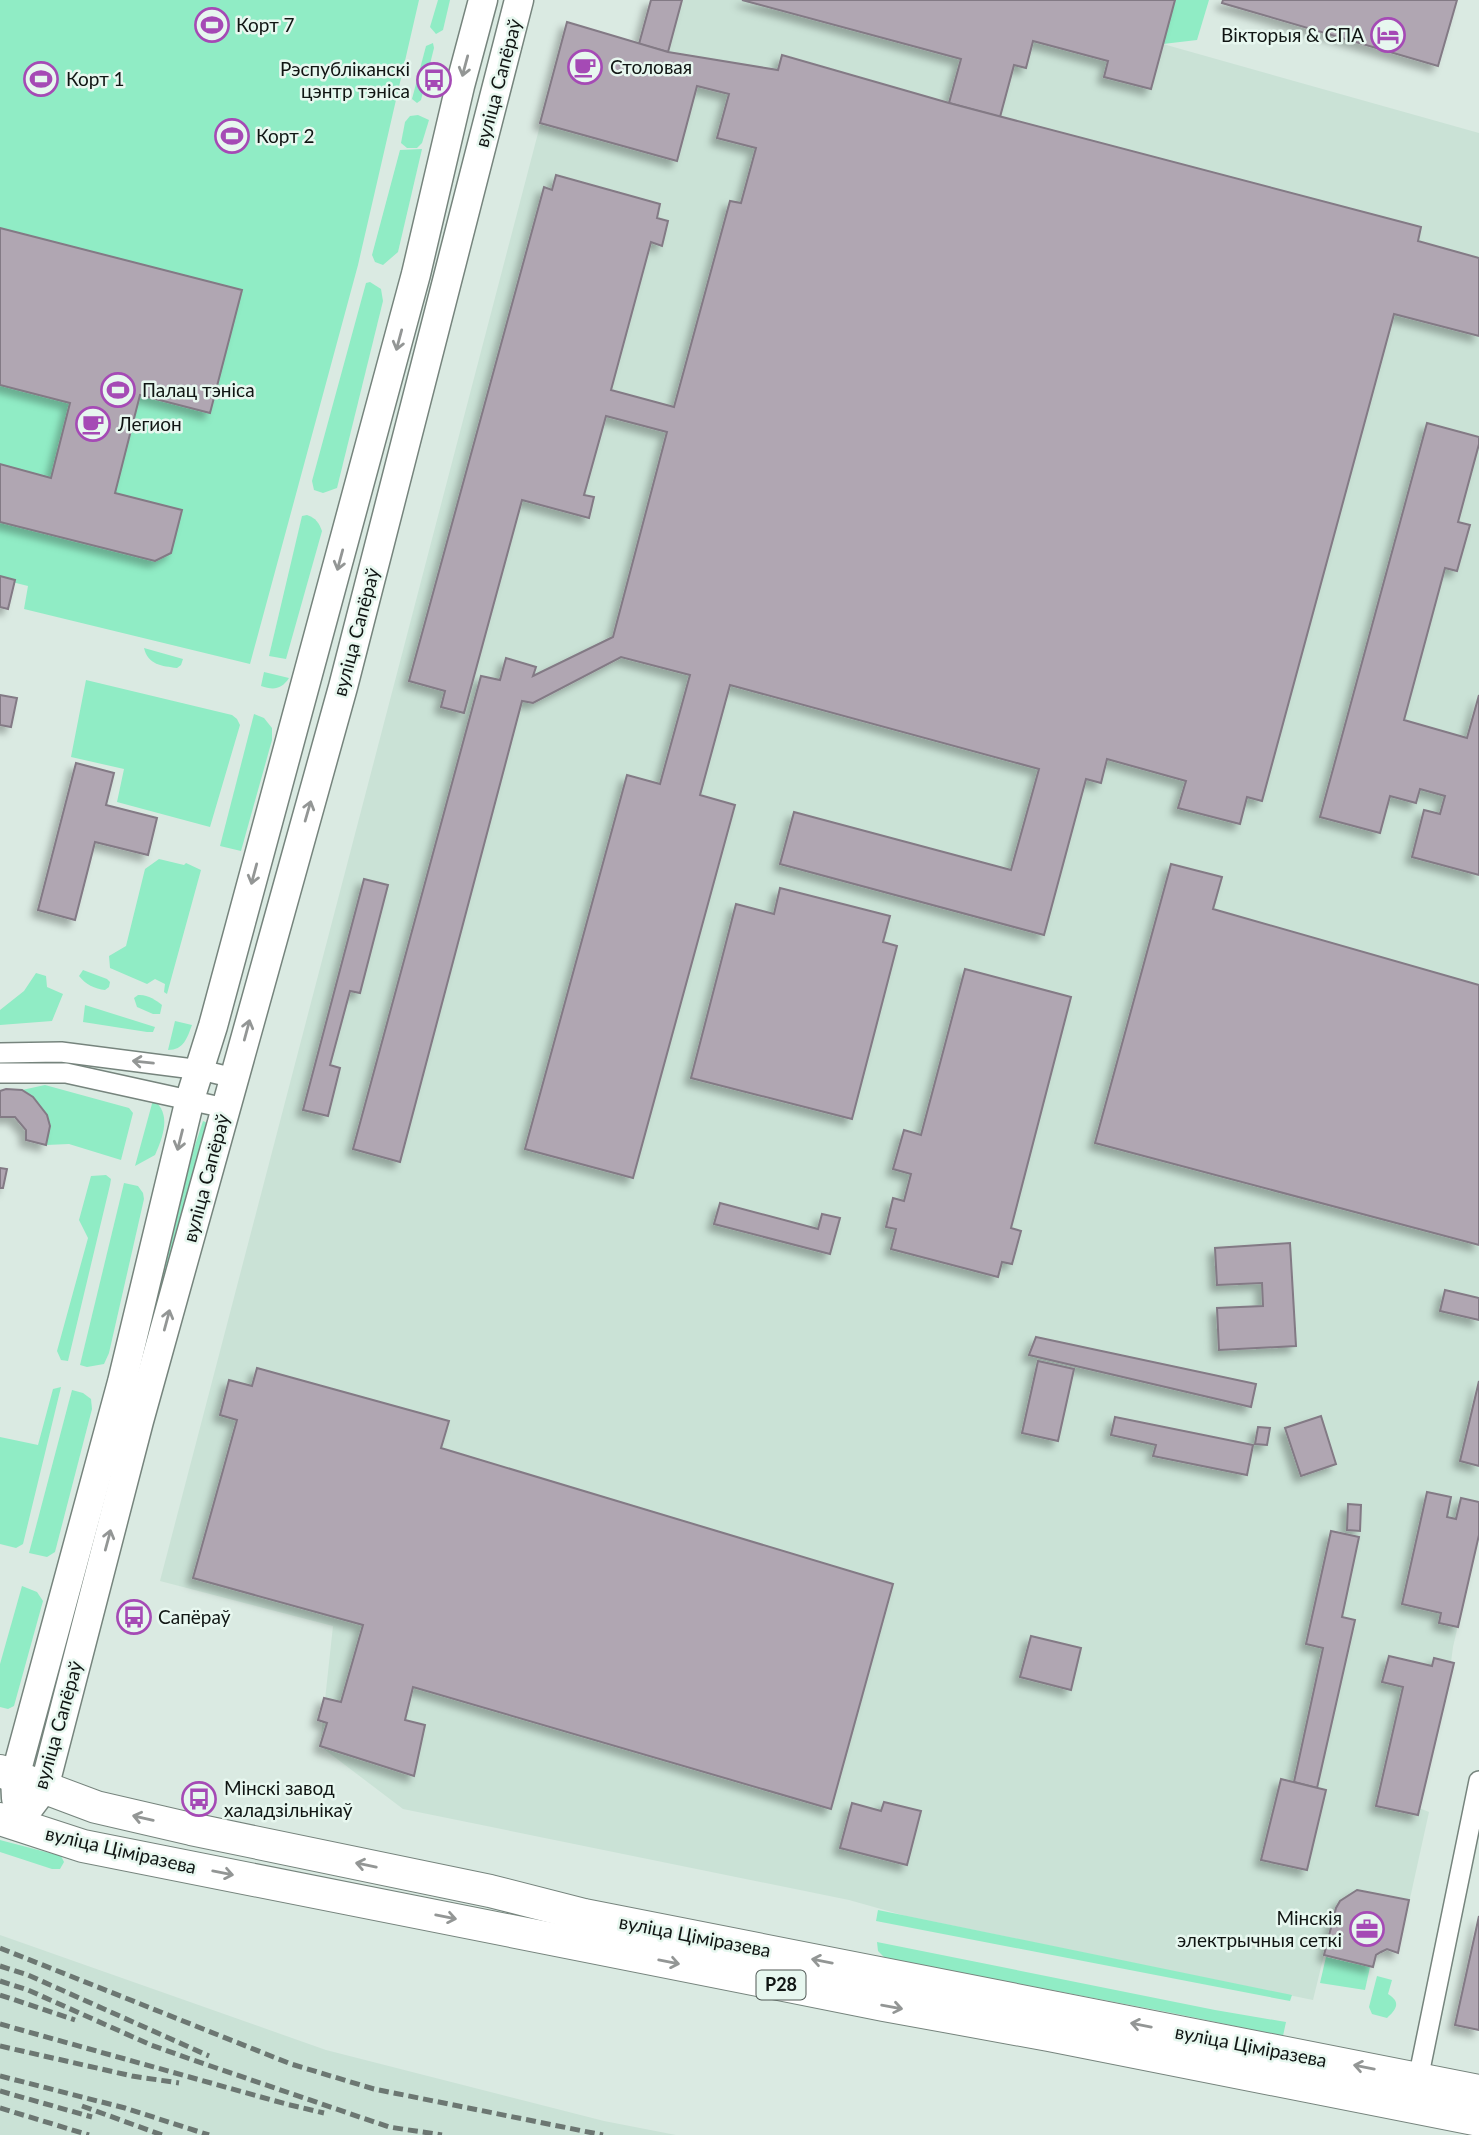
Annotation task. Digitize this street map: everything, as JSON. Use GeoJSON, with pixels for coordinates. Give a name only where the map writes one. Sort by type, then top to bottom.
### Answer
{"type":"FeatureCollection","features":[{"type":"Feature","properties":{"kind":"main road","name":"вуліца Сапёраў"},"geometry":{"type":"LineString","coordinates":[[8,1822],[7,1774],[122,1382],[190,1099],[201,1070],[413,287],[483,0]]}},
{"type":"Feature","properties":{"kind":"main road","name":"вуліца Сапёраў"},"geometry":{"type":"LineString","coordinates":[[8,1822],[44,1788],[136,1434],[343,687],[519,0]]}},
{"type":"Feature","properties":{"kind":"main road","name":"вуліца Ціміразева"},"geometry":{"type":"LineString","coordinates":[[7,1774],[96,1807],[490,1891],[584,1915],[1156,2028],[1415,2091],[1479,2120]]}},
{"type":"Feature","properties":{"kind":"main road","name":"вуліца Ціміразева"},"geometry":{"type":"LineString","coordinates":[[8,1822],[83,1846],[884,2005],[1415,2091],[1479,2091]]}},
{"type":"Feature","properties":{"kind":"street"},"geometry":{"type":"LineString","coordinates":[[5,1052],[61,1052],[201,1070],[234,1078]]}},
{"type":"Feature","properties":{"kind":"street"},"geometry":{"type":"LineString","coordinates":[[57,1073],[61,1052]]}},
{"type":"Feature","properties":{"kind":"street"},"geometry":{"type":"LineString","coordinates":[[9,1073],[57,1073],[225,1108]]}},
{"type":"Feature","properties":{"kind":"street"},"geometry":{"type":"LineString","coordinates":[[1415,2091],[1479,1781]]}},
{"type":"Feature","properties":{"kind":"shaded area"},"geometry":{"type":"Polygon","coordinates":[[[651,0],[1175,0],[1163,44],[1479,133],[1479,1535],[1453,1647],[1451,1662],[1454,1663],[1419,1808],[1429,1812],[1398,1953],[1387,1949],[1381,1952],[1376,1955],[1373,1967],[1324,1955],[1313,2000],[906,1916],[849,1900],[403,1809],[320,1746],[333,1626],[160,1581],[567,22],[639,44],[651,0]]]}},
{"type":"Feature","properties":{"kind":"shaded area"},"geometry":{"type":"Polygon","coordinates":[[[0,1935],[326,2050],[604,2121],[676,2135],[0,2135],[0,1935]]]}},
{"type":"Feature","properties":{"kind":"green space"},"geometry":{"type":"Polygon","coordinates":[[[0,0],[419,0],[358,265],[250,664],[24,609],[28,586],[0,579],[0,0]]]}},
{"type":"Feature","properties":{"kind":"green space"},"geometry":{"type":"Polygon","coordinates":[[[438,0],[450,0],[443,30],[436,34],[430,27],[438,0]]]}},
{"type":"Feature","properties":{"kind":"green space"},"geometry":{"type":"Polygon","coordinates":[[[1175,0],[1209,0],[1197,40],[1163,44],[1175,0]]]}},
{"type":"Feature","properties":{"kind":"green space"},"geometry":{"type":"Polygon","coordinates":[[[433,43],[421,100],[417,103],[412,99],[426,46],[433,43]]]}},
{"type":"Feature","properties":{"kind":"green space"},"geometry":{"type":"Polygon","coordinates":[[[418,115],[429,120],[422,143],[417,148],[407,148],[401,143],[405,122],[410,116],[418,115]]]}},
{"type":"Feature","properties":{"kind":"green space"},"geometry":{"type":"Polygon","coordinates":[[[422,149],[398,252],[383,265],[375,262],[372,255],[400,150],[422,149]]]}},
{"type":"Feature","properties":{"kind":"green space"},"geometry":{"type":"Polygon","coordinates":[[[370,282],[381,289],[383,301],[337,488],[323,493],[314,490],[312,481],[366,283],[370,282]]]}},
{"type":"Feature","properties":{"kind":"green space"},"geometry":{"type":"Polygon","coordinates":[[[307,515],[317,521],[322,531],[286,659],[269,656],[302,516],[307,515]]]}},
{"type":"Feature","properties":{"kind":"green space"},"geometry":{"type":"Polygon","coordinates":[[[144,648],[183,659],[181,665],[177,668],[156,664],[144,648]]]}},
{"type":"Feature","properties":{"kind":"green space"},"geometry":{"type":"Polygon","coordinates":[[[264,672],[289,678],[280,687],[265,687],[261,686],[264,672]]]}},
{"type":"Feature","properties":{"kind":"green space"},"geometry":{"type":"Polygon","coordinates":[[[86,680],[232,715],[237,719],[240,725],[210,827],[117,802],[124,769],[71,757],[86,680]]]}},
{"type":"Feature","properties":{"kind":"green space"},"geometry":{"type":"Polygon","coordinates":[[[254,714],[264,718],[272,728],[272,740],[241,851],[220,846],[254,714]]]}},
{"type":"Feature","properties":{"kind":"green space"},"geometry":{"type":"Polygon","coordinates":[[[159,859],[184,865],[186,863],[201,870],[167,994],[164,992],[165,984],[155,979],[147,984],[110,968],[109,956],[126,946],[145,869],[159,859]]]}},
{"type":"Feature","properties":{"kind":"green space"},"geometry":{"type":"Polygon","coordinates":[[[83,970],[107,979],[110,982],[109,987],[105,990],[87,984],[79,976],[83,970]]]}},
{"type":"Feature","properties":{"kind":"green space"},"geometry":{"type":"Polygon","coordinates":[[[36,973],[46,976],[47,987],[63,994],[52,1021],[0,1025],[0,1010],[24,991],[36,973]]]}},
{"type":"Feature","properties":{"kind":"green space"},"geometry":{"type":"Polygon","coordinates":[[[138,995],[148,996],[162,1005],[160,1014],[137,1007],[134,998],[138,995]]]}},
{"type":"Feature","properties":{"kind":"green space"},"geometry":{"type":"Polygon","coordinates":[[[85,1005],[155,1027],[153,1032],[147,1032],[83,1022],[85,1005]]]}},
{"type":"Feature","properties":{"kind":"green space"},"geometry":{"type":"Polygon","coordinates":[[[175,1021],[192,1025],[181,1046],[168,1050],[175,1021]]]}},
{"type":"Feature","properties":{"kind":"green space"},"geometry":{"type":"Polygon","coordinates":[[[45,1085],[129,1108],[133,1113],[121,1160],[69,1144],[46,1145],[48,1127],[45,1113],[37,1102],[22,1090],[45,1085]]]}},
{"type":"Feature","properties":{"kind":"green space"},"geometry":{"type":"Polygon","coordinates":[[[153,1100],[159,1105],[164,1118],[163,1133],[155,1155],[135,1166],[153,1100]]]}},
{"type":"Feature","properties":{"kind":"green space"},"geometry":{"type":"Polygon","coordinates":[[[203,1121],[210,1124],[51,1717],[46,1718],[183,1182],[203,1121]]]}},
{"type":"Feature","properties":{"kind":"green space"},"geometry":{"type":"Polygon","coordinates":[[[106,1175],[111,1179],[110,1185],[68,1361],[61,1360],[57,1351],[88,1238],[79,1220],[91,1176],[106,1175]]]}},
{"type":"Feature","properties":{"kind":"green space"},"geometry":{"type":"Polygon","coordinates":[[[124,1183],[138,1186],[144,1199],[109,1353],[104,1364],[87,1367],[80,1365],[124,1183]]]}},
{"type":"Feature","properties":{"kind":"green space"},"geometry":{"type":"Polygon","coordinates":[[[61,1387],[23,1544],[16,1548],[0,1544],[0,1437],[38,1445],[53,1389],[61,1387]]]}},
{"type":"Feature","properties":{"kind":"green space"},"geometry":{"type":"Polygon","coordinates":[[[72,1390],[91,1399],[92,1409],[55,1552],[47,1557],[29,1553],[72,1390]]]}},
{"type":"Feature","properties":{"kind":"green space"},"geometry":{"type":"Polygon","coordinates":[[[22,1586],[37,1592],[43,1601],[14,1706],[8,1709],[0,1707],[0,1664],[22,1586]]]}},
{"type":"Feature","properties":{"kind":"green space"},"geometry":{"type":"Polygon","coordinates":[[[0,1840],[61,1856],[64,1862],[60,1869],[52,1869],[0,1852],[0,1840]]]}},
{"type":"Feature","properties":{"kind":"green space"},"geometry":{"type":"Polygon","coordinates":[[[878,1910],[1292,1995],[1290,2001],[876,1921],[878,1910]]]}},
{"type":"Feature","properties":{"kind":"green space"},"geometry":{"type":"Polygon","coordinates":[[[877,1942],[1286,2022],[1283,2036],[914,1964],[884,1957],[878,1951],[877,1942]]]}},
{"type":"Feature","properties":{"kind":"green space"},"geometry":{"type":"Polygon","coordinates":[[[1326,1957],[1370,1967],[1365,1990],[1320,1983],[1326,1957]]]}},
{"type":"Feature","properties":{"kind":"green space"},"geometry":{"type":"Polygon","coordinates":[[[1377,1976],[1392,1980],[1388,1994],[1395,2000],[1396,2006],[1387,2018],[1372,2014],[1369,2007],[1377,1976]]]}},
{"type":"Feature","properties":{"kind":"building"},"geometry":{"type":"Polygon","coordinates":[[[651,0],[682,0],[668,52],[639,44],[651,0]]]}},
{"type":"Feature","properties":{"kind":"building"},"geometry":{"type":"Polygon","coordinates":[[[742,0],[1175,0],[1151,89],[1104,77],[1108,61],[1033,41],[1026,68],[1014,65],[1000,117],[949,103],[961,59],[742,0]]]}},
{"type":"Feature","properties":{"kind":"building","name":"Вікторыя & СПА"},"geometry":{"type":"Polygon","coordinates":[[[1223,0],[1457,0],[1438,66],[1222,3],[1223,0]]]}},
{"type":"Feature","properties":{"kind":"building"},"geometry":{"type":"Polygon","coordinates":[[[567,22],[668,52],[778,70],[782,55],[949,103],[1421,227],[1418,241],[1479,258],[1479,336],[1394,314],[1262,801],[1247,797],[1240,824],[1178,808],[1186,781],[1107,759],[1101,783],[1086,779],[1044,935],[780,864],[794,812],[1011,870],[1039,769],[730,685],[700,795],[735,805],[633,1178],[525,1149],[627,775],[660,784],[690,675],[621,657],[533,703],[522,701],[400,1162],[353,1149],[481,676],[500,680],[506,658],[536,667],[533,676],[613,637],[667,432],[606,416],[584,495],[594,497],[589,518],[522,500],[464,713],[441,707],[445,691],[409,681],[544,187],[552,190],[556,175],[660,204],[657,218],[668,221],[662,246],[651,242],[611,390],[674,407],[730,201],[741,203],[756,148],[717,138],[729,94],[697,86],[677,161],[540,123],[567,22]]]}},
{"type":"Feature","properties":{"kind":"building","name":"Палац тэніса"},"geometry":{"type":"Polygon","coordinates":[[[0,228],[242,290],[210,413],[140,395],[115,493],[182,510],[171,553],[155,561],[0,522],[0,464],[51,478],[70,403],[0,385],[0,228]]]}},
{"type":"Feature","properties":{"kind":"building"},"geometry":{"type":"Polygon","coordinates":[[[1427,423],[1479,437],[1479,444],[1458,522],[1470,525],[1457,571],[1445,568],[1404,720],[1467,738],[1479,695],[1479,875],[1412,857],[1424,810],[1440,814],[1445,796],[1420,789],[1416,803],[1390,796],[1380,833],[1320,817],[1427,423]]]}},
{"type":"Feature","properties":{"kind":"building"},"geometry":{"type":"Polygon","coordinates":[[[0,576],[15,580],[8,609],[0,607],[0,576]]]}},
{"type":"Feature","properties":{"kind":"building"},"geometry":{"type":"Polygon","coordinates":[[[0,695],[17,698],[11,727],[0,725],[0,695]]]}},
{"type":"Feature","properties":{"kind":"building"},"geometry":{"type":"Polygon","coordinates":[[[76,763],[114,773],[106,805],[157,818],[148,855],[95,842],[75,920],[38,910],[76,763]]]}},
{"type":"Feature","properties":{"kind":"building"},"geometry":{"type":"Polygon","coordinates":[[[1171,864],[1222,877],[1213,909],[1479,985],[1479,1245],[1095,1143],[1171,864]]]}},
{"type":"Feature","properties":{"kind":"building"},"geometry":{"type":"Polygon","coordinates":[[[364,879],[388,885],[360,993],[350,991],[330,1065],[340,1068],[328,1116],[303,1110],[364,879]]]}},
{"type":"Feature","properties":{"kind":"building"},"geometry":{"type":"Polygon","coordinates":[[[780,888],[890,916],[883,942],[897,946],[852,1119],[691,1078],[736,904],[774,914],[780,888]]]}},
{"type":"Feature","properties":{"kind":"building"},"geometry":{"type":"Polygon","coordinates":[[[965,969],[1071,997],[1011,1228],[1021,1231],[1012,1264],[1002,1262],[998,1277],[891,1249],[896,1229],[886,1227],[893,1198],[904,1201],[911,1174],[893,1169],[904,1130],[921,1135],[965,969]]]}},
{"type":"Feature","properties":{"kind":"building"},"geometry":{"type":"Polygon","coordinates":[[[22,1090],[33,1097],[47,1115],[50,1126],[46,1145],[26,1140],[26,1130],[15,1117],[0,1117],[0,1091],[22,1090]]]}},
{"type":"Feature","properties":{"kind":"building"},"geometry":{"type":"Polygon","coordinates":[[[0,1168],[7,1169],[3,1188],[0,1188],[0,1168]]]}},
{"type":"Feature","properties":{"kind":"building"},"geometry":{"type":"Polygon","coordinates":[[[720,1203],[818,1229],[822,1214],[840,1218],[830,1254],[714,1224],[720,1203]]]}},
{"type":"Feature","properties":{"kind":"building"},"geometry":{"type":"Polygon","coordinates":[[[1290,1243],[1296,1346],[1219,1350],[1217,1308],[1263,1306],[1262,1283],[1217,1285],[1215,1248],[1290,1243]]]}},
{"type":"Feature","properties":{"kind":"building"},"geometry":{"type":"Polygon","coordinates":[[[1445,1290],[1479,1298],[1479,1320],[1440,1311],[1445,1290]]]}},
{"type":"Feature","properties":{"kind":"building"},"geometry":{"type":"Polygon","coordinates":[[[1036,1337],[1256,1384],[1251,1407],[1029,1355],[1036,1337]]]}},
{"type":"Feature","properties":{"kind":"building"},"geometry":{"type":"Polygon","coordinates":[[[1038,1361],[1074,1369],[1058,1441],[1022,1433],[1038,1361]]]}},
{"type":"Feature","properties":{"kind":"building"},"geometry":{"type":"Polygon","coordinates":[[[257,1368],[449,1421],[441,1448],[893,1584],[831,1809],[413,1687],[405,1720],[425,1725],[414,1776],[320,1746],[327,1723],[318,1720],[324,1698],[341,1702],[363,1625],[193,1578],[237,1420],[220,1415],[229,1380],[252,1386],[257,1368]]]}},
{"type":"Feature","properties":{"kind":"building"},"geometry":{"type":"Polygon","coordinates":[[[1479,1381],[1479,1466],[1460,1461],[1479,1381]]]}},
{"type":"Feature","properties":{"kind":"building"},"geometry":{"type":"Polygon","coordinates":[[[1321,1416],[1336,1464],[1301,1476],[1285,1428],[1321,1416]]]}},
{"type":"Feature","properties":{"kind":"building"},"geometry":{"type":"Polygon","coordinates":[[[1115,1417],[1253,1445],[1247,1475],[1153,1456],[1156,1445],[1111,1435],[1115,1417]]]}},
{"type":"Feature","properties":{"kind":"building"},"geometry":{"type":"Polygon","coordinates":[[[1258,1427],[1270,1428],[1267,1445],[1255,1444],[1258,1427]]]}},
{"type":"Feature","properties":{"kind":"building"},"geometry":{"type":"Polygon","coordinates":[[[1427,1492],[1451,1497],[1447,1517],[1456,1519],[1461,1498],[1479,1502],[1479,1535],[1458,1627],[1439,1623],[1441,1613],[1402,1604],[1427,1492]]]}},
{"type":"Feature","properties":{"kind":"building"},"geometry":{"type":"Polygon","coordinates":[[[1348,1504],[1361,1505],[1360,1531],[1347,1530],[1348,1504]]]}},
{"type":"Feature","properties":{"kind":"building"},"geometry":{"type":"Polygon","coordinates":[[[1331,1531],[1359,1537],[1342,1617],[1355,1620],[1317,1788],[1294,1782],[1323,1648],[1306,1644],[1331,1531]]]}},
{"type":"Feature","properties":{"kind":"building"},"geometry":{"type":"Polygon","coordinates":[[[1031,1636],[1081,1648],[1071,1690],[1020,1677],[1031,1636]]]}},
{"type":"Feature","properties":{"kind":"building"},"geometry":{"type":"Polygon","coordinates":[[[1389,1656],[1432,1666],[1434,1658],[1454,1663],[1418,1815],[1376,1806],[1403,1687],[1382,1682],[1389,1656]]]}},
{"type":"Feature","properties":{"kind":"building"},"geometry":{"type":"Polygon","coordinates":[[[1281,1779],[1326,1790],[1307,1870],[1261,1860],[1281,1779]]]}},
{"type":"Feature","properties":{"kind":"building"},"geometry":{"type":"Polygon","coordinates":[[[884,1802],[921,1811],[907,1865],[840,1848],[852,1803],[881,1811],[884,1802]]]}},
{"type":"Feature","properties":{"kind":"building","name":"Мінскія электрычныя сеткі"},"geometry":{"type":"Polygon","coordinates":[[[1357,1890],[1409,1900],[1398,1953],[1387,1949],[1381,1952],[1376,1955],[1373,1967],[1324,1955],[1336,1908],[1340,1901],[1357,1890]]]}},
{"type":"Feature","properties":{"kind":"building"},"geometry":{"type":"Polygon","coordinates":[[[1479,1916],[1479,2030],[1455,2025],[1479,1916]]]}},
{"type":"Feature","properties":{"kind":"railway"},"geometry":{"type":"LineString","coordinates":[[0,1948],[291,2064],[374,2089],[603,2135]]}},
{"type":"Feature","properties":{"kind":"railway"},"geometry":{"type":"LineString","coordinates":[[0,1966],[28,1975],[209,2056]]}},
{"type":"Feature","properties":{"kind":"railway"},"geometry":{"type":"LineString","coordinates":[[0,1981],[28,1990],[151,2045],[193,2060],[389,2127],[442,2135]]}},
{"type":"Feature","properties":{"kind":"railway"},"geometry":{"type":"LineString","coordinates":[[0,1995],[75,2020]]}},
{"type":"Feature","properties":{"kind":"railway"},"geometry":{"type":"LineString","coordinates":[[0,2024],[324,2113]]}},
{"type":"Feature","properties":{"kind":"railway"},"geometry":{"type":"LineString","coordinates":[[0,2046],[132,2076],[179,2083]]}},
{"type":"Feature","properties":{"kind":"railway"},"geometry":{"type":"LineString","coordinates":[[0,2076],[125,2108],[209,2135]]}},
{"type":"Feature","properties":{"kind":"railway"},"geometry":{"type":"LineString","coordinates":[[0,2091],[92,2117]]}},
{"type":"Feature","properties":{"kind":"railway"},"geometry":{"type":"LineString","coordinates":[[82,2106],[162,2135]]}},
{"type":"Feature","properties":{"kind":"railway"},"geometry":{"type":"LineString","coordinates":[[0,2108],[89,2135]]}},
{"type":"Feature","properties":{"kind":"place","name":"Корт 7"},"geometry":{"type":"Point","coordinates":[212,25]}},
{"type":"Feature","properties":{"kind":"place","name":"Вікторыя & СПА"},"geometry":{"type":"Point","coordinates":[1388,35]}},
{"type":"Feature","properties":{"kind":"place","name":"Столовая"},"geometry":{"type":"Point","coordinates":[585,67]}},
{"type":"Feature","properties":{"kind":"place","name":"Корт 1"},"geometry":{"type":"Point","coordinates":[41,79]}},
{"type":"Feature","properties":{"kind":"place","name":"Рэспубліканскі цэнтр тэніса"},"geometry":{"type":"Point","coordinates":[434,80]}},
{"type":"Feature","properties":{"kind":"place","name":"Корт 2"},"geometry":{"type":"Point","coordinates":[232,136]}},
{"type":"Feature","properties":{"kind":"place","name":"Палац тэніса"},"geometry":{"type":"Point","coordinates":[118,390]}},
{"type":"Feature","properties":{"kind":"place","name":"Легион"},"geometry":{"type":"Point","coordinates":[93,424]}},
{"type":"Feature","properties":{"kind":"place","name":"Сапёраў"},"geometry":{"type":"Point","coordinates":[134,1617]}},
{"type":"Feature","properties":{"kind":"place","name":"Мінскі завод халадзільнікаў"},"geometry":{"type":"Point","coordinates":[199,1799]}},
{"type":"Feature","properties":{"kind":"place","name":"Мінскія электрычныя сеткі"},"geometry":{"type":"Point","coordinates":[1367,1929]}}]}
